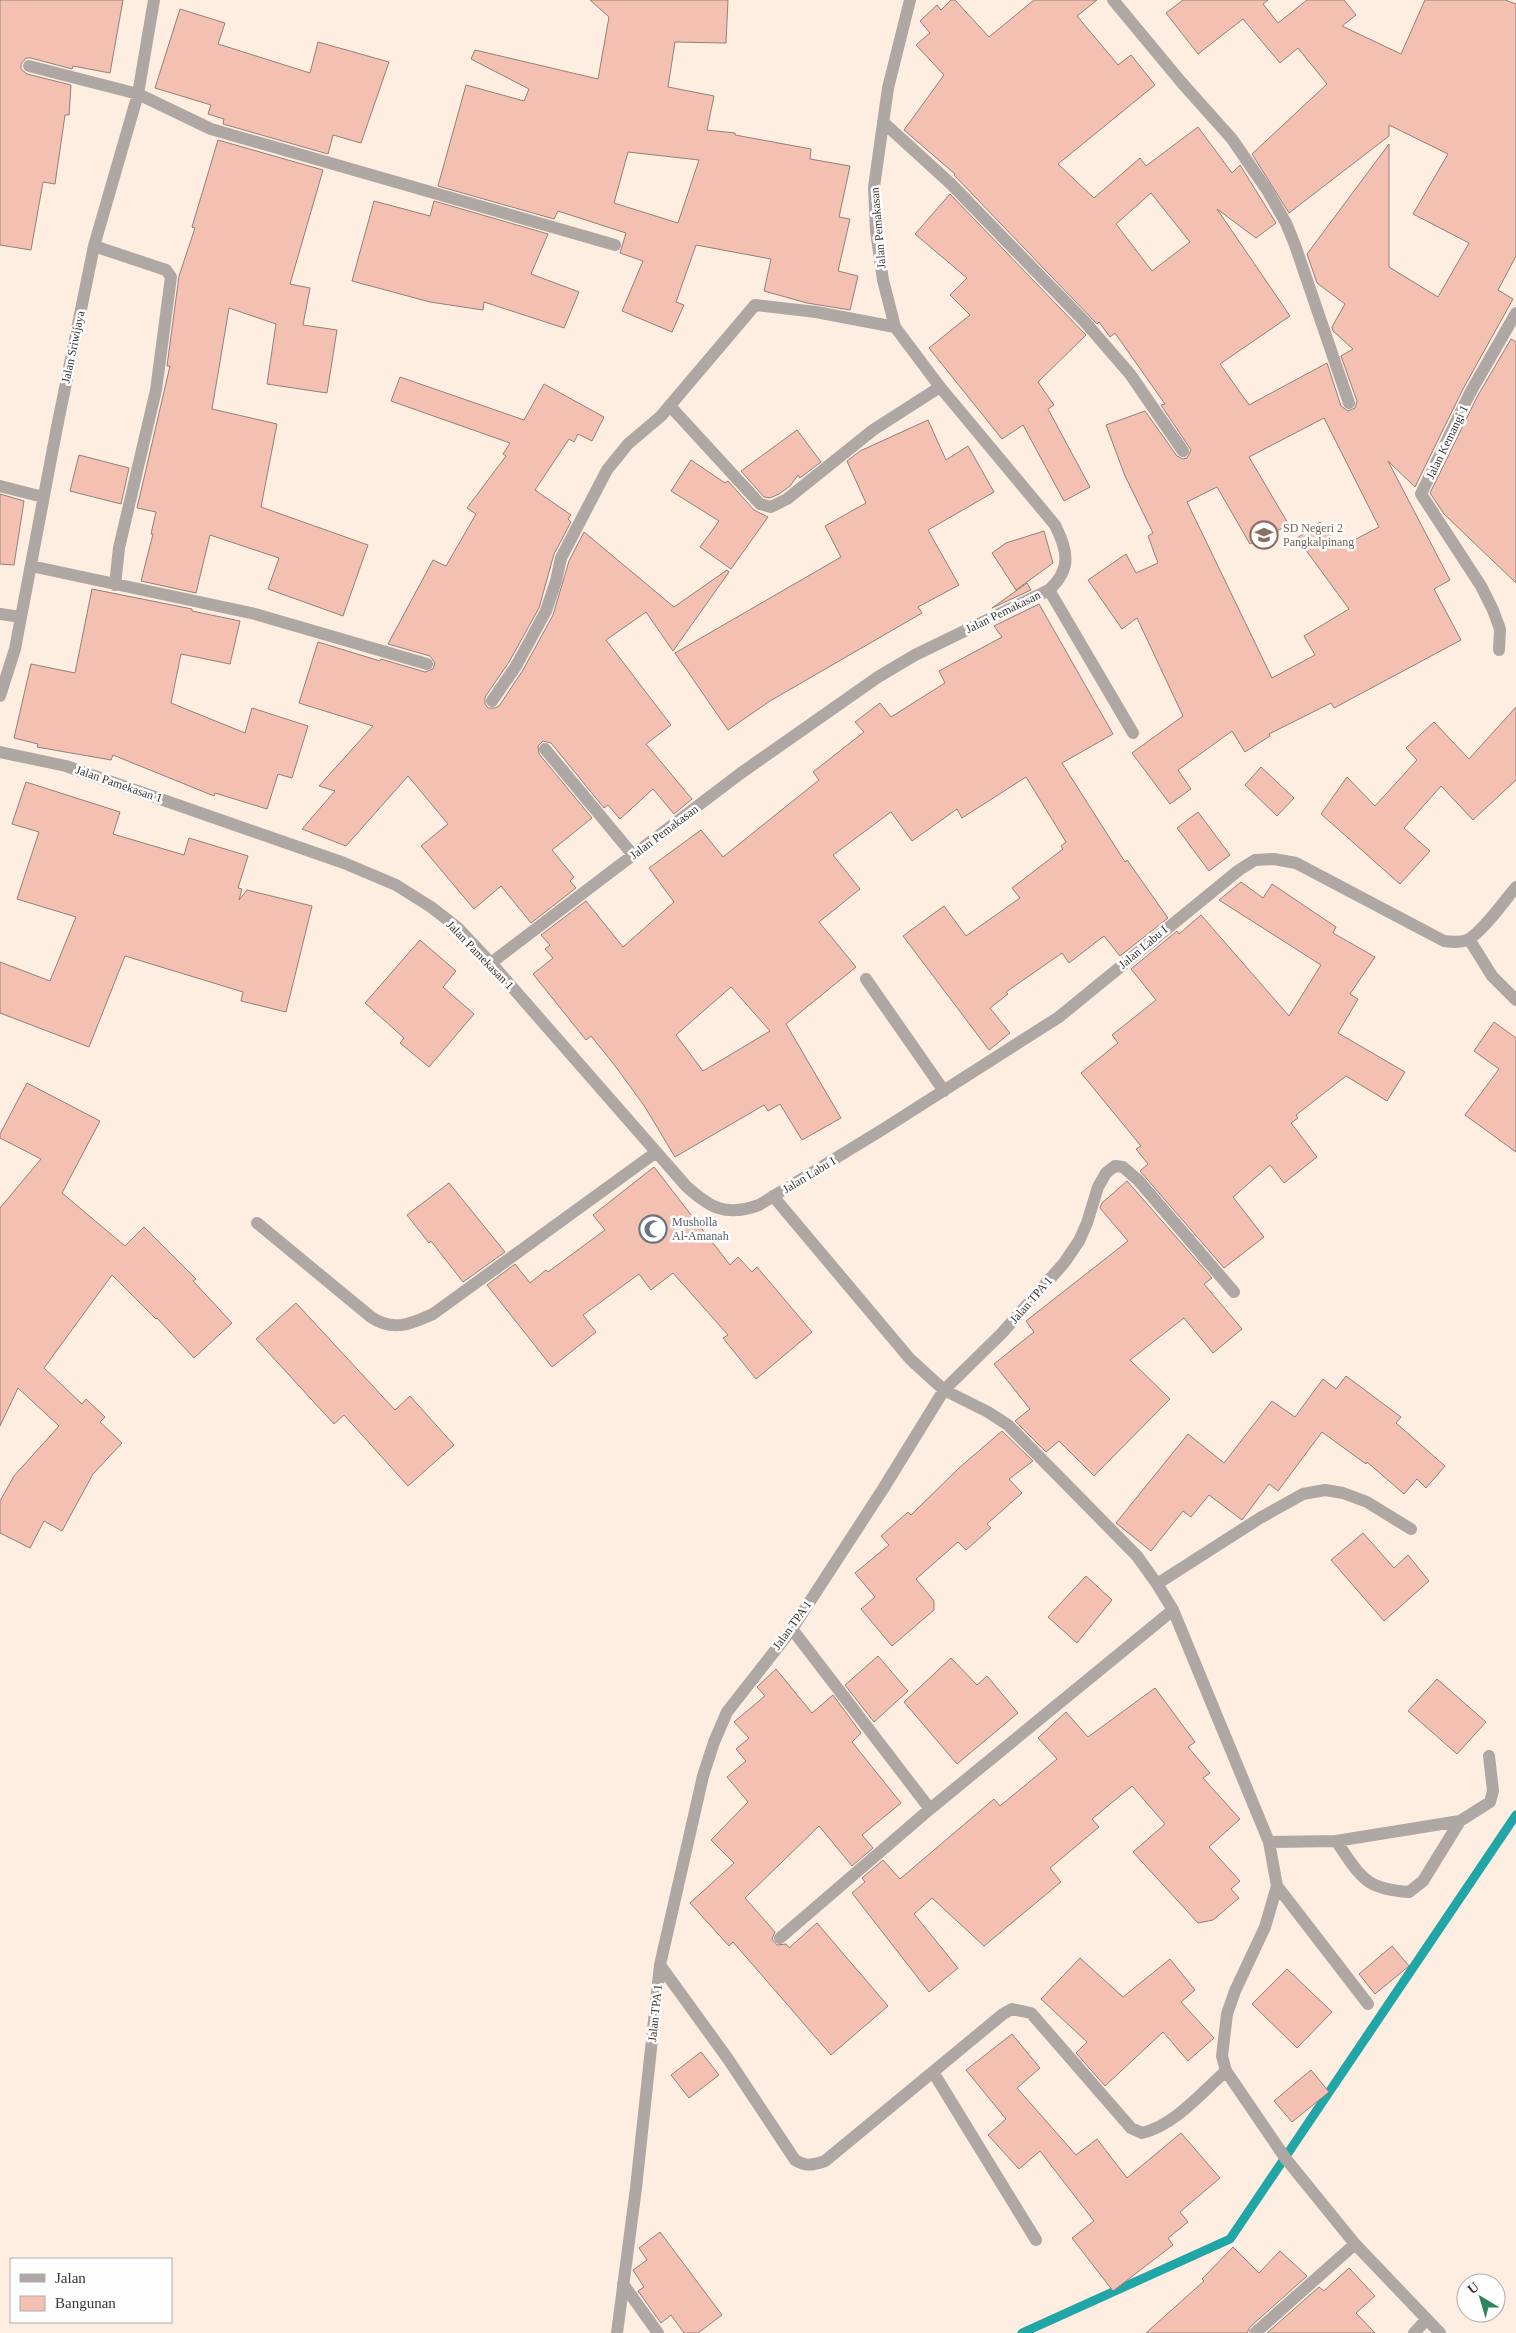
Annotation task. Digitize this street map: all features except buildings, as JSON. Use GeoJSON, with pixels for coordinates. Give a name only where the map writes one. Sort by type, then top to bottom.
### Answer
{"type":"FeatureCollection","features":[{"type":"Feature","properties":{"kind":"street","name":"Jalan Sriwijaya"},"geometry":{"type":"LineString","coordinates":[[0,696],[15,649],[94,246],[138,94],[154,0]]}},
{"type":"Feature","properties":{"kind":"street","name":"Jalan Pemakasan"},"geometry":{"type":"LineString","coordinates":[[491,963],[748,768],[878,677],[915,654],[1049,590],[1058,582],[1064,571],[1066,558],[1064,543],[1055,525],[940,387],[895,327],[882,270],[874,187],[888,88],[910,0]]}},
{"type":"Feature","properties":{"kind":"street"},"geometry":{"type":"LineString","coordinates":[[1113,0],[1182,83],[1232,139],[1267,190],[1296,245],[1349,403]]}},
{"type":"Feature","properties":{"kind":"street"},"geometry":{"type":"LineString","coordinates":[[30,66],[138,94],[211,129],[615,245]]}},
{"type":"Feature","properties":{"kind":"street"},"geometry":{"type":"LineString","coordinates":[[883,122],[951,184],[1085,322],[1130,374],[1183,451]]}},
{"type":"Feature","properties":{"kind":"street"},"geometry":{"type":"LineString","coordinates":[[94,246],[166,270],[171,276],[156,390],[119,548],[115,585]]}},
{"type":"Feature","properties":{"kind":"street"},"geometry":{"type":"LineString","coordinates":[[492,701],[516,666],[546,611],[561,558],[607,470],[628,444],[662,416],[755,305],[816,312],[895,327]]}},
{"type":"Feature","properties":{"kind":"street","name":"Jalan Kemangi 1"},"geometry":{"type":"LineString","coordinates":[[1499,650],[1500,629],[1494,610],[1482,586],[1421,494],[1470,393],[1516,313]]}},
{"type":"Feature","properties":{"kind":"street"},"geometry":{"type":"LineString","coordinates":[[670,406],[760,504],[772,508],[787,499],[873,430],[940,387]]}},
{"type":"Feature","properties":{"kind":"street"},"geometry":{"type":"LineString","coordinates":[[0,486],[44,497]]}},
{"type":"Feature","properties":{"kind":"street"},"geometry":{"type":"LineString","coordinates":[[31,566],[255,614],[427,664]]}},
{"type":"Feature","properties":{"kind":"street"},"geometry":{"type":"LineString","coordinates":[[1049,590],[1133,733]]}},
{"type":"Feature","properties":{"kind":"street"},"geometry":{"type":"LineString","coordinates":[[0,614],[21,617]]}},
{"type":"Feature","properties":{"kind":"street"},"geometry":{"type":"LineString","coordinates":[[545,749],[633,855]]}},
{"type":"Feature","properties":{"kind":"street","name":"Jalan Pamekasan 1"},"geometry":{"type":"LineString","coordinates":[[0,752],[66,766],[210,815],[396,885],[431,907],[458,928],[625,1115],[655,1153],[703,1201],[724,1211],[743,1211],[773,1196]]}},
{"type":"Feature","properties":{"kind":"street","name":"Jalan Labu I"},"geometry":{"type":"LineString","coordinates":[[773,1196],[944,1091],[1059,1017],[1182,915],[1239,870],[1255,860],[1274,859],[1296,863],[1444,941],[1459,942],[1469,939]]}},
{"type":"Feature","properties":{"kind":"street"},"geometry":{"type":"LineString","coordinates":[[1516,887],[1477,933],[1469,939],[1492,976],[1516,1000]]}},
{"type":"Feature","properties":{"kind":"street"},"geometry":{"type":"LineString","coordinates":[[866,979],[944,1091]]}},
{"type":"Feature","properties":{"kind":"street"},"geometry":{"type":"LineString","coordinates":[[257,1223],[371,1317],[382,1324],[397,1326],[414,1322],[433,1314],[655,1153]]}},
{"type":"Feature","properties":{"kind":"street","name":"Jalan TPA 1"},"geometry":{"type":"LineString","coordinates":[[617,2333],[636,2188],[660,1965],[703,1776],[726,1712],[792,1629],[883,1489],[944,1390],[1002,1333],[1064,1262],[1079,1241],[1102,1180],[1110,1168],[1115,1166],[1122,1167],[1138,1180],[1234,1292]]}},
{"type":"Feature","properties":{"kind":"street"},"geometry":{"type":"LineString","coordinates":[[773,1196],[910,1359],[944,1390],[988,1412],[1008,1425],[1137,1556],[1173,1610],[1269,1842],[1277,1886],[1368,2004]]}},
{"type":"Feature","properties":{"kind":"street"},"geometry":{"type":"LineString","coordinates":[[1157,1584],[1260,1518],[1303,1494],[1325,1490],[1343,1493],[1367,1502],[1411,1529]]}},
{"type":"Feature","properties":{"kind":"street"},"geometry":{"type":"LineString","coordinates":[[780,1938],[930,1809],[1173,1610]]}},
{"type":"Feature","properties":{"kind":"street"},"geometry":{"type":"LineString","coordinates":[[792,1629],[930,1809]]}},
{"type":"Feature","properties":{"kind":"street"},"geometry":{"type":"LineString","coordinates":[[1269,1842],[1336,1841],[1460,1821],[1490,1802],[1493,1791],[1489,1756]]}},
{"type":"Feature","properties":{"kind":"street"},"geometry":{"type":"LineString","coordinates":[[1336,1841],[1364,1879],[1373,1886],[1386,1890],[1409,1892],[1422,1881],[1460,1821]]}},
{"type":"Feature","properties":{"kind":"street"},"geometry":{"type":"LineString","coordinates":[[1277,1886],[1264,1927],[1235,1991],[1227,2014],[1222,2056],[1226,2071],[1289,2162],[1355,2244],[1440,2333]]}},
{"type":"Feature","properties":{"kind":"street"},"geometry":{"type":"LineString","coordinates":[[660,1965],[728,2059],[795,2160],[802,2165],[811,2165],[825,2161],[1003,2014],[1012,2009],[1032,2013],[1131,2128],[1142,2134],[1157,2130],[1226,2071]]}},
{"type":"Feature","properties":{"kind":"street"},"geometry":{"type":"LineString","coordinates":[[933,2072],[1036,2240]]}},
{"type":"Feature","properties":{"kind":"street"},"geometry":{"type":"LineString","coordinates":[[1254,2333],[1355,2244]]}},
{"type":"Feature","properties":{"kind":"street"},"geometry":{"type":"LineString","coordinates":[[623,2284],[658,2333]]}},
{"type":"Feature","properties":{"kind":"street"},"geometry":{"type":"LineString","coordinates":[[1414,2333],[1426,2320]]}},
{"type":"Feature","properties":{"kind":"waterway"},"geometry":{"type":"LineString","coordinates":[[1022,2333],[1230,2239],[1516,1815]]}},
{"type":"Feature","properties":{"kind":"place","name":"SD Negeri 2 Pangkalpinang"},"geometry":{"type":"Point","coordinates":[1264,535]}},
{"type":"Feature","properties":{"kind":"place","name":"Musholla Al-Amanah"},"geometry":{"type":"Point","coordinates":[653,1229]}}]}
